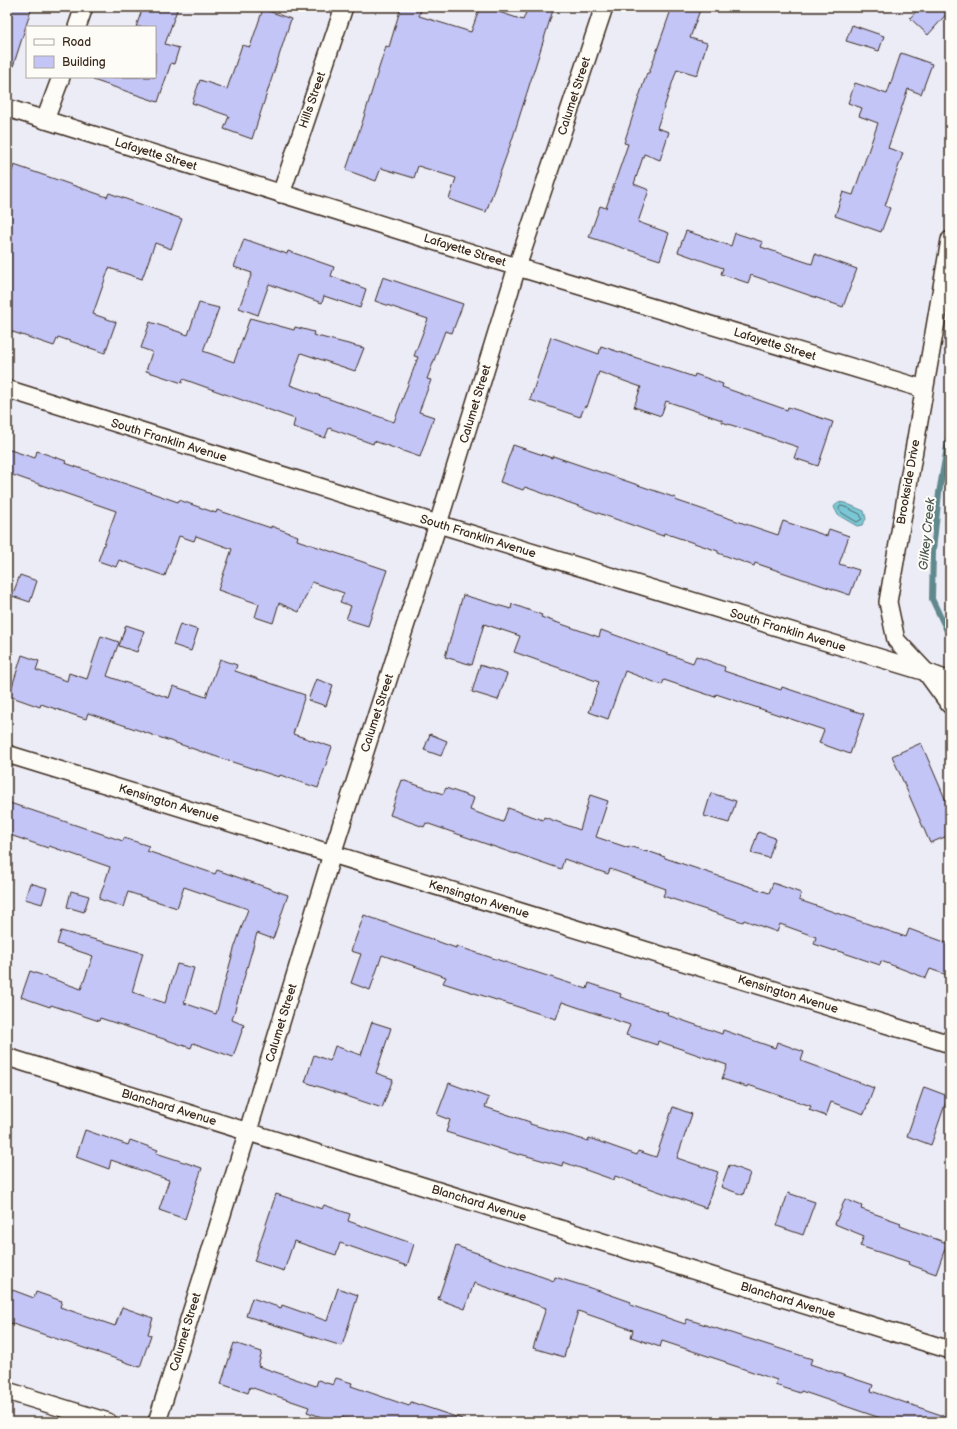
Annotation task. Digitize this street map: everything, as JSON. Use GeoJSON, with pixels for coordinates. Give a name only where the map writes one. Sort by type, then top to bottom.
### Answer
{"type":"FeatureCollection","features":[{"type":"Feature","properties":{"kind":"street"},"geometry":{"type":"LineString","coordinates":[[77,26],[84,7]]}},
{"type":"Feature","properties":{"kind":"street","name":"Hills Street"},"geometry":{"type":"LineString","coordinates":[[281,194],[344,7]]}},
{"type":"Feature","properties":{"kind":"street","name":"Calumet Street"},"geometry":{"type":"LineString","coordinates":[[158,1422],[332,854],[438,524],[517,266],[604,7]]}},
{"type":"Feature","properties":{"kind":"street"},"geometry":{"type":"LineString","coordinates":[[45,120],[61,78]]}},
{"type":"Feature","properties":{"kind":"street","name":"Lafayette Street"},"geometry":{"type":"LineString","coordinates":[[7,108],[281,194],[924,389]]}},
{"type":"Feature","properties":{"kind":"street","name":"Brookside Drive"},"geometry":{"type":"LineString","coordinates":[[950,240],[888,602],[896,640],[926,672],[950,705]]}},
{"type":"Feature","properties":{"kind":"street","name":"South Franklin Avenue"},"geometry":{"type":"LineString","coordinates":[[7,389],[438,524],[926,672],[950,681]]}},
{"type":"Feature","properties":{"kind":"street","name":"Kensington Avenue"},"geometry":{"type":"LineString","coordinates":[[7,754],[950,1044]]}},
{"type":"Feature","properties":{"kind":"street","name":"Blanchard Avenue"},"geometry":{"type":"LineString","coordinates":[[7,1057],[950,1350]]}},
{"type":"Feature","properties":{"kind":"street"},"geometry":{"type":"LineString","coordinates":[[7,1391],[108,1422]]}},
{"type":"Feature","properties":{"kind":"green space"},"geometry":{"type":"Polygon","coordinates":[[[950,498],[950,525],[945,524],[950,498]]]}},
{"type":"Feature","properties":{"kind":"water"},"geometry":{"type":"Polygon","coordinates":[[[838,502],[845,503],[864,511],[866,519],[862,525],[857,526],[838,515],[834,507],[838,502]]]}},
{"type":"Feature","properties":{"kind":"building"},"geometry":{"type":"Polygon","coordinates":[[[7,7],[32,7],[10,76],[7,76],[7,7]]]}},
{"type":"Feature","properties":{"kind":"building"},"geometry":{"type":"Polygon","coordinates":[[[143,7],[178,7],[165,44],[179,48],[174,64],[171,63],[158,102],[93,80],[94,78],[156,78],[156,26],[136,26],[143,7]]]}},
{"type":"Feature","properties":{"kind":"building"},"geometry":{"type":"Polygon","coordinates":[[[401,7],[422,7],[419,16],[471,32],[480,7],[523,20],[528,7],[554,7],[512,140],[486,212],[449,199],[456,178],[418,166],[414,178],[381,168],[376,181],[346,170],[386,46],[389,47],[401,7]]]}},
{"type":"Feature","properties":{"kind":"building"},"geometry":{"type":"Polygon","coordinates":[[[672,7],[701,7],[690,38],[707,43],[697,75],[677,69],[657,128],[669,132],[660,160],[644,154],[634,184],[649,190],[638,222],[669,233],[660,260],[589,237],[600,206],[606,208],[628,144],[624,143],[636,106],[672,7]]]}},
{"type":"Feature","properties":{"kind":"building"},"geometry":{"type":"Polygon","coordinates":[[[920,7],[950,7],[950,10],[928,35],[910,18],[920,7]]]}},
{"type":"Feature","properties":{"kind":"building"},"geometry":{"type":"Polygon","coordinates":[[[263,9],[291,19],[252,139],[224,129],[229,116],[192,103],[200,80],[227,89],[242,45],[250,47],[263,9]]]}},
{"type":"Feature","properties":{"kind":"building"},"geometry":{"type":"Polygon","coordinates":[[[852,25],[884,36],[879,51],[846,41],[852,25]]]}},
{"type":"Feature","properties":{"kind":"building"},"geometry":{"type":"Polygon","coordinates":[[[901,53],[932,64],[921,94],[908,89],[888,148],[903,153],[885,206],[890,208],[881,232],[835,216],[843,192],[853,195],[878,123],[859,116],[862,108],[848,103],[855,83],[887,94],[901,53]]]}},
{"type":"Feature","properties":{"kind":"building"},"geometry":{"type":"Polygon","coordinates":[[[14,165],[107,197],[109,193],[182,219],[171,249],[155,243],[142,279],[109,268],[93,314],[116,322],[105,353],[58,337],[54,346],[7,330],[7,186],[14,165]]]}},
{"type":"Feature","properties":{"kind":"building"},"geometry":{"type":"Polygon","coordinates":[[[686,231],[731,246],[735,233],[763,242],[761,247],[812,264],[815,254],[857,269],[843,307],[751,275],[748,283],[721,274],[723,268],[678,252],[686,231]]]}},
{"type":"Feature","properties":{"kind":"building"},"geometry":{"type":"Polygon","coordinates":[[[244,239],[287,254],[288,251],[334,267],[331,276],[366,289],[360,308],[324,296],[322,303],[269,284],[258,315],[239,308],[252,273],[234,267],[244,239]]]}},
{"type":"Feature","properties":{"kind":"building"},"geometry":{"type":"Polygon","coordinates":[[[383,277],[463,304],[452,333],[445,331],[427,379],[431,380],[419,412],[434,417],[420,457],[374,441],[373,444],[329,428],[325,438],[293,427],[295,419],[183,379],[182,383],[146,371],[152,352],[141,348],[150,322],[188,335],[199,303],[219,308],[203,351],[234,362],[250,318],[294,330],[295,327],[314,332],[313,335],[364,348],[355,371],[301,353],[290,385],[394,422],[418,357],[414,356],[428,319],[375,301],[383,277]]]}},
{"type":"Feature","properties":{"kind":"building"},"geometry":{"type":"Polygon","coordinates":[[[551,337],[599,354],[601,346],[694,377],[695,374],[723,384],[722,387],[787,410],[788,407],[833,422],[818,466],[794,458],[798,447],[722,422],[722,420],[666,401],[661,416],[634,407],[641,387],[599,372],[587,407],[585,406],[580,417],[530,400],[551,337]]]}},
{"type":"Feature","properties":{"kind":"building"},"geometry":{"type":"Polygon","coordinates":[[[513,445],[552,458],[553,456],[778,535],[783,521],[827,536],[829,529],[849,536],[839,564],[859,570],[850,595],[755,563],[754,566],[718,553],[718,551],[664,533],[663,536],[525,487],[523,490],[500,482],[513,445]]]}},
{"type":"Feature","properties":{"kind":"building"},"geometry":{"type":"Polygon","coordinates":[[[7,449],[35,458],[37,451],[66,461],[65,463],[178,502],[179,500],[216,513],[217,510],[271,528],[271,526],[298,536],[297,540],[387,570],[368,626],[346,619],[351,606],[340,602],[344,593],[312,582],[299,612],[279,603],[273,623],[255,617],[259,604],[218,590],[232,549],[196,536],[194,541],[179,536],[165,576],[119,560],[116,567],[98,561],[116,511],[7,473],[7,449]]]}},
{"type":"Feature","properties":{"kind":"building"},"geometry":{"type":"Polygon","coordinates":[[[20,575],[37,581],[30,602],[12,596],[20,575]]]}},
{"type":"Feature","properties":{"kind":"building"},"geometry":{"type":"Polygon","coordinates":[[[463,595],[511,609],[512,604],[542,615],[541,617],[599,637],[601,630],[693,663],[696,656],[725,667],[724,671],[781,690],[782,687],[864,714],[850,754],[819,743],[824,730],[716,694],[715,697],[664,680],[662,685],[625,671],[608,719],[589,712],[599,682],[514,652],[520,636],[484,624],[472,665],[445,657],[463,595]]]}},
{"type":"Feature","properties":{"kind":"building"},"geometry":{"type":"Polygon","coordinates":[[[180,624],[198,630],[191,651],[173,645],[180,624]]]}},
{"type":"Feature","properties":{"kind":"building"},"geometry":{"type":"Polygon","coordinates":[[[126,625],[144,631],[137,652],[119,646],[126,625]]]}},
{"type":"Feature","properties":{"kind":"building"},"geometry":{"type":"Polygon","coordinates":[[[101,636],[119,642],[107,676],[169,698],[173,686],[206,697],[220,659],[237,665],[235,671],[305,695],[293,734],[332,747],[318,788],[280,775],[279,777],[223,759],[88,713],[86,719],[41,704],[40,707],[9,696],[22,655],[39,661],[36,670],[67,681],[69,673],[87,679],[101,636]]]}},
{"type":"Feature","properties":{"kind":"building"},"geometry":{"type":"Polygon","coordinates":[[[480,665],[507,674],[498,700],[472,692],[480,665]]]}},
{"type":"Feature","properties":{"kind":"building"},"geometry":{"type":"Polygon","coordinates":[[[316,679],[333,685],[326,706],[308,700],[316,679]]]}},
{"type":"Feature","properties":{"kind":"building"},"geometry":{"type":"Polygon","coordinates":[[[430,734],[447,741],[441,756],[424,750],[430,734]]]}},
{"type":"Feature","properties":{"kind":"building"},"geometry":{"type":"Polygon","coordinates":[[[921,743],[950,810],[950,835],[930,843],[892,756],[921,743]]]}},
{"type":"Feature","properties":{"kind":"building"},"geometry":{"type":"Polygon","coordinates":[[[402,780],[443,794],[446,788],[474,798],[470,810],[503,822],[508,808],[543,820],[544,817],[580,830],[590,795],[608,801],[596,837],[629,848],[629,846],[647,851],[769,893],[773,883],[801,893],[799,900],[906,937],[909,929],[950,944],[950,976],[930,969],[926,978],[881,961],[880,965],[835,951],[814,944],[816,937],[780,924],[777,932],[744,920],[743,922],[663,896],[666,889],[610,869],[608,874],[564,859],[561,869],[426,823],[424,827],[390,815],[402,780]]]}},
{"type":"Feature","properties":{"kind":"building"},"geometry":{"type":"Polygon","coordinates":[[[711,793],[736,801],[729,823],[704,816],[711,793]]]}},
{"type":"Feature","properties":{"kind":"building"},"geometry":{"type":"Polygon","coordinates":[[[7,802],[123,841],[124,838],[149,846],[147,851],[215,874],[217,870],[288,895],[273,939],[257,933],[232,1020],[244,1025],[233,1057],[193,1043],[191,1048],[100,1018],[99,1021],[21,997],[30,971],[81,989],[93,956],[57,944],[61,931],[143,953],[132,992],[165,1003],[177,964],[194,968],[184,1003],[216,1014],[234,949],[248,909],[184,887],[177,908],[128,892],[123,907],[99,899],[110,867],[49,846],[48,848],[7,834],[7,802]]]}},
{"type":"Feature","properties":{"kind":"building"},"geometry":{"type":"Polygon","coordinates":[[[758,832],[775,838],[769,858],[751,853],[758,832]]]}},
{"type":"Feature","properties":{"kind":"building"},"geometry":{"type":"Polygon","coordinates":[[[30,883],[47,888],[42,904],[25,899],[30,883]]]}},
{"type":"Feature","properties":{"kind":"building"},"geometry":{"type":"Polygon","coordinates":[[[71,891],[89,896],[84,912],[67,907],[71,891]]]}},
{"type":"Feature","properties":{"kind":"building"},"geometry":{"type":"Polygon","coordinates":[[[364,915],[456,948],[456,946],[587,989],[589,983],[621,994],[620,997],[668,1013],[667,1015],[722,1034],[723,1030],[775,1048],[777,1042],[804,1052],[801,1061],[874,1088],[864,1114],[831,1102],[826,1116],[809,1110],[811,1106],[748,1085],[747,1087],[722,1079],[727,1065],[658,1041],[657,1045],[626,1035],[630,1025],[562,1002],[556,1019],[443,983],[446,977],[382,955],[370,990],[351,983],[361,954],[351,951],[364,915]]]}},
{"type":"Feature","properties":{"kind":"building"},"geometry":{"type":"Polygon","coordinates":[[[372,1022],[391,1028],[376,1073],[393,1079],[382,1108],[305,1082],[314,1055],[330,1061],[335,1046],[361,1055],[372,1022]]]}},
{"type":"Feature","properties":{"kind":"building"},"geometry":{"type":"Polygon","coordinates":[[[449,1083],[489,1098],[485,1107],[530,1122],[530,1124],[588,1141],[589,1138],[637,1155],[638,1151],[656,1157],[673,1107],[692,1114],[677,1158],[718,1172],[706,1208],[615,1176],[614,1180],[563,1162],[562,1166],[520,1154],[519,1155],[446,1132],[450,1120],[437,1115],[449,1083]]]}},
{"type":"Feature","properties":{"kind":"building"},"geometry":{"type":"Polygon","coordinates":[[[924,1087],[948,1096],[931,1145],[907,1136],[924,1087]]]}},
{"type":"Feature","properties":{"kind":"building"},"geometry":{"type":"Polygon","coordinates":[[[85,1130],[128,1145],[130,1140],[158,1150],[156,1153],[202,1168],[185,1219],[159,1210],[169,1180],[111,1160],[109,1169],[76,1157],[85,1130]]]}},
{"type":"Feature","properties":{"kind":"building"},"geometry":{"type":"Polygon","coordinates":[[[729,1165],[750,1173],[743,1195],[721,1187],[729,1165]]]}},
{"type":"Feature","properties":{"kind":"building"},"geometry":{"type":"Polygon","coordinates":[[[788,1193],[815,1202],[803,1235],[777,1226],[788,1193]]]}},
{"type":"Feature","properties":{"kind":"building"},"geometry":{"type":"Polygon","coordinates":[[[276,1194],[322,1209],[324,1205],[350,1214],[348,1221],[414,1244],[407,1266],[340,1243],[336,1255],[294,1241],[284,1271],[254,1261],[276,1194]]]}},
{"type":"Feature","properties":{"kind":"building"},"geometry":{"type":"Polygon","coordinates":[[[845,1199],[862,1206],[861,1209],[901,1223],[900,1226],[947,1243],[936,1274],[908,1264],[909,1262],[860,1246],[864,1236],[835,1224],[845,1199]]]}},
{"type":"Feature","properties":{"kind":"building"},"geometry":{"type":"Polygon","coordinates":[[[456,1246],[554,1281],[555,1277],[600,1291],[631,1302],[630,1305],[685,1324],[687,1319],[812,1359],[810,1364],[873,1385],[871,1391],[950,1418],[950,1422],[892,1422],[801,1391],[800,1393],[775,1385],[777,1380],[662,1341],[660,1347],[631,1337],[633,1330],[578,1311],[564,1357],[533,1348],[546,1308],[474,1283],[465,1309],[438,1299],[456,1246]]]}},
{"type":"Feature","properties":{"kind":"building"},"geometry":{"type":"Polygon","coordinates":[[[7,1288],[34,1298],[36,1292],[62,1301],[60,1307],[115,1326],[122,1307],[153,1318],[148,1334],[151,1335],[140,1367],[7,1322],[7,1288]]]}},
{"type":"Feature","properties":{"kind":"building"},"geometry":{"type":"Polygon","coordinates":[[[338,1288],[358,1295],[342,1346],[246,1316],[252,1298],[281,1308],[282,1305],[327,1321],[338,1288]]]}},
{"type":"Feature","properties":{"kind":"building"},"geometry":{"type":"Polygon","coordinates":[[[234,1343],[262,1352],[258,1366],[316,1386],[318,1380],[333,1385],[336,1378],[352,1383],[351,1386],[409,1406],[411,1402],[462,1419],[462,1422],[355,1422],[341,1417],[339,1422],[336,1422],[307,1412],[309,1407],[250,1387],[248,1393],[221,1384],[234,1343]]]}},
{"type":"Feature","properties":{"kind":"waterway","name":"Gilkey Creek"},"geometry":{"type":"LineString","coordinates":[[950,430],[939,493],[933,551],[932,599],[950,637]]}}]}
